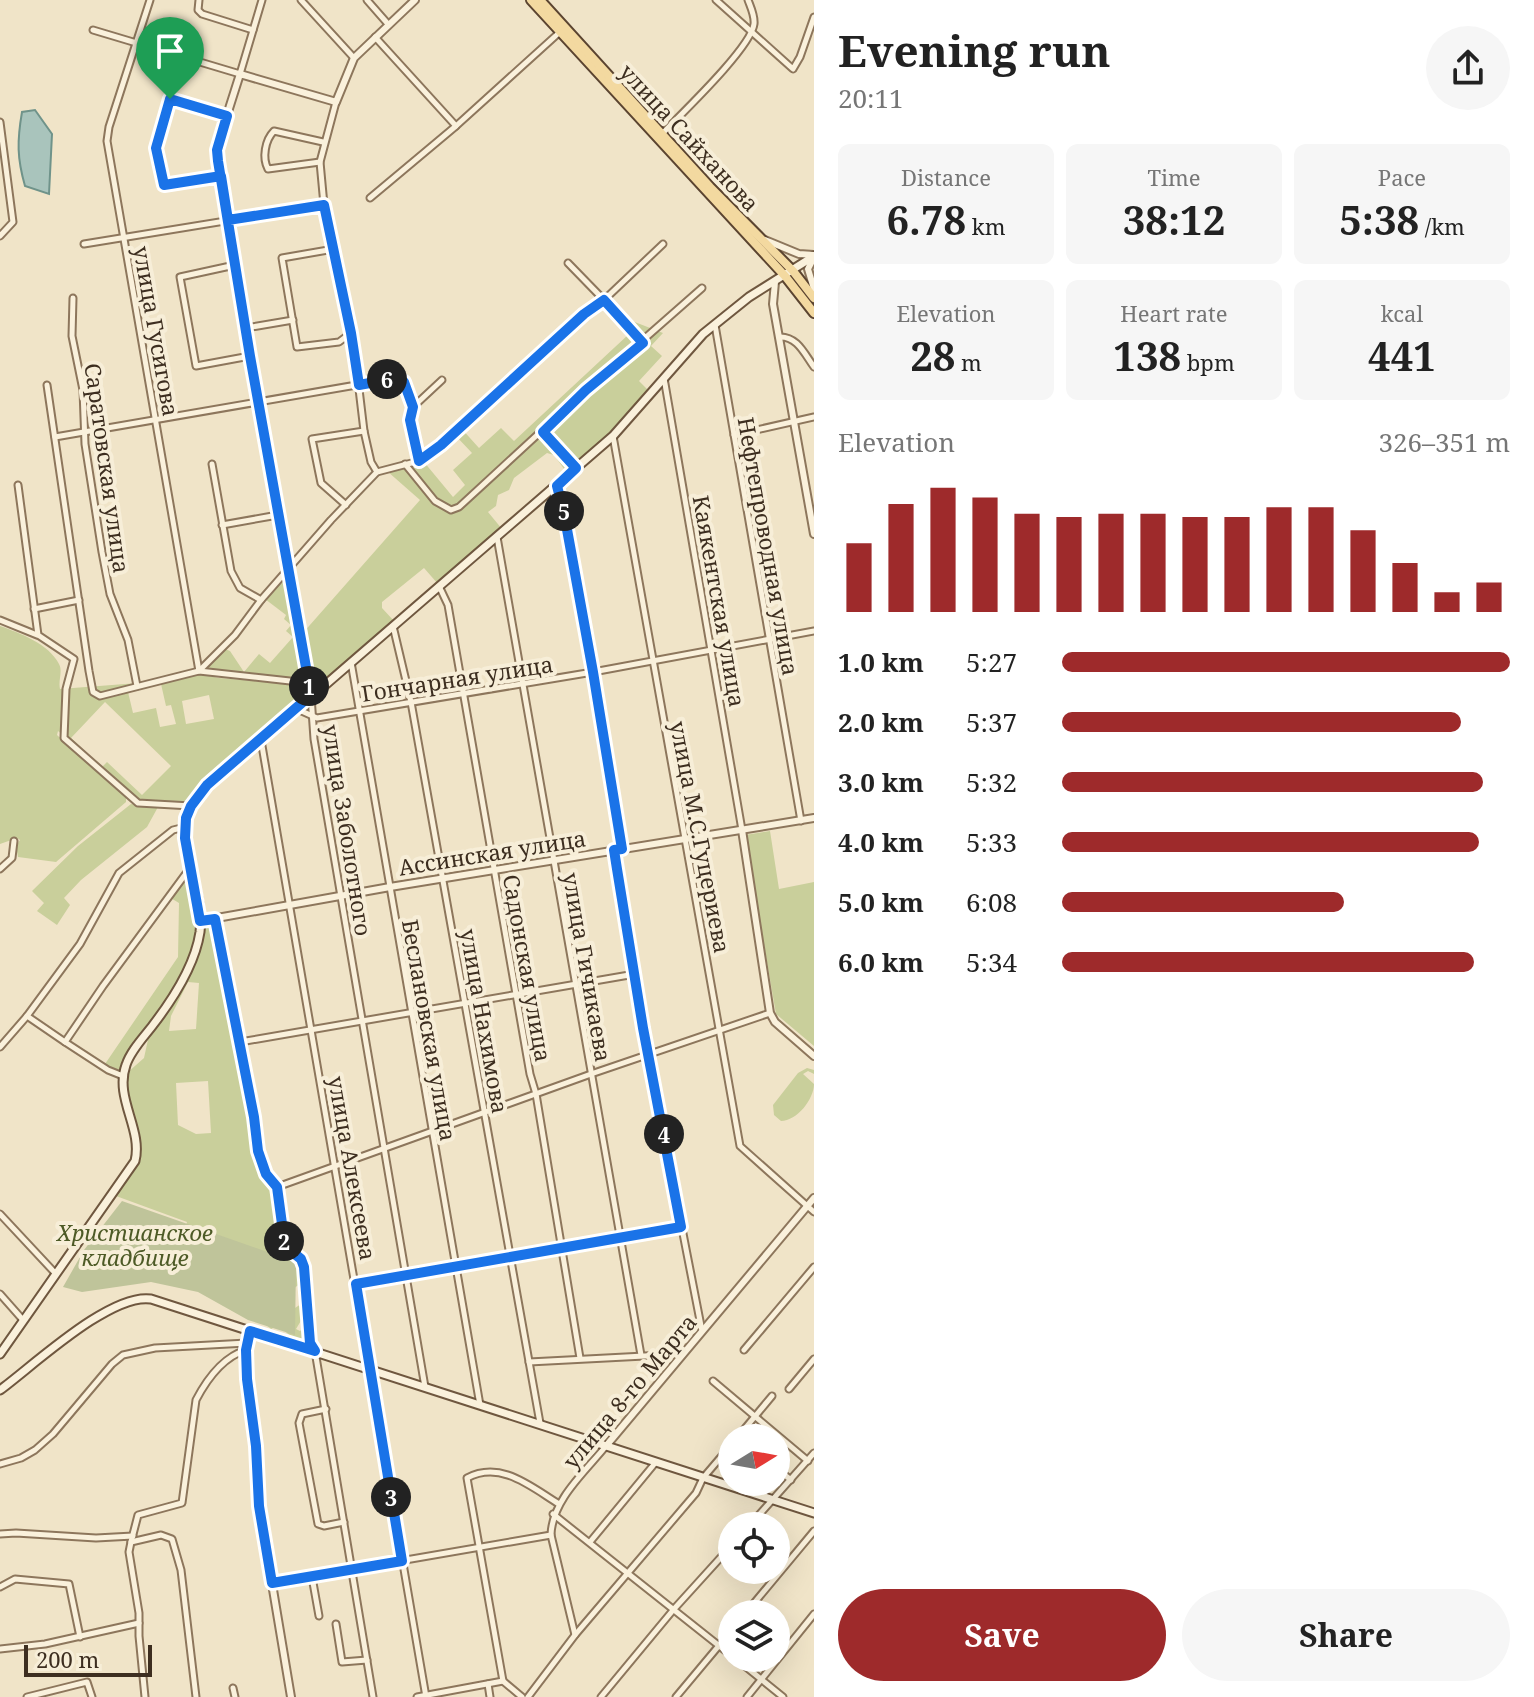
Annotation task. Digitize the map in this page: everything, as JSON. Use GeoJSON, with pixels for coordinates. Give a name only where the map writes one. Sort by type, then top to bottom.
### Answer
{"type":"FeatureCollection","features":[{"type":"Feature","properties":{"kind":"main road"},"geometry":{"type":"LineString","coordinates":[[538,1],[789,273]]}},
{"type":"Feature","properties":{"kind":"main road","name":"улица Сайханова"},"geometry":{"type":"LineString","coordinates":[[660,136],[761,238],[814,298]]}},
{"type":"Feature","properties":{"kind":"main road"},"geometry":{"type":"LineString","coordinates":[[0,1354],[135,1161],[136,1146],[124,1096],[123,1076],[132,1052],[156,1021],[186,971],[196,946],[200,921],[185,827],[191,806],[207,785],[613,436],[715,324],[749,297],[814,256]]}},
{"type":"Feature","properties":{"kind":"main road","name":"улица Сайханова"},"geometry":{"type":"LineString","coordinates":[[789,273],[814,313]]}},
{"type":"Feature","properties":{"kind":"main road"},"geometry":{"type":"LineString","coordinates":[[0,1390],[90,1321],[117,1305],[133,1299],[159,1300],[814,1513]]}},
{"type":"Feature","properties":{"kind":"street","name":"улица Гусигова"},"geometry":{"type":"LineString","coordinates":[[150,0],[107,141],[199,671]]}},
{"type":"Feature","properties":{"kind":"street"},"geometry":{"type":"LineString","coordinates":[[199,0],[198,10],[202,14],[253,30]]}},
{"type":"Feature","properties":{"kind":"street","name":"улица Заболотного"},"geometry":{"type":"LineString","coordinates":[[262,0],[217,150],[250,356],[311,695],[314,739],[340,896],[425,1387]]}},
{"type":"Feature","properties":{"kind":"street"},"geometry":{"type":"LineString","coordinates":[[301,0],[354,58]]}},
{"type":"Feature","properties":{"kind":"street"},"geometry":{"type":"LineString","coordinates":[[367,0],[388,24]]}},
{"type":"Feature","properties":{"kind":"street"},"geometry":{"type":"LineString","coordinates":[[377,472],[371,462],[364,431],[351,333],[324,205],[320,162],[336,102],[354,58],[415,0]]}},
{"type":"Feature","properties":{"kind":"street"},"geometry":{"type":"LineString","coordinates":[[716,0],[793,69],[814,17]]}},
{"type":"Feature","properties":{"kind":"street"},"geometry":{"type":"LineString","coordinates":[[660,136],[736,54],[752,31],[754,15],[748,0]]}},
{"type":"Feature","properties":{"kind":"street"},"geometry":{"type":"LineString","coordinates":[[93,30],[336,102]]}},
{"type":"Feature","properties":{"kind":"street"},"geometry":{"type":"LineString","coordinates":[[370,198],[456,126],[562,30]]}},
{"type":"Feature","properties":{"kind":"street"},"geometry":{"type":"LineString","coordinates":[[375,37],[456,126]]}},
{"type":"Feature","properties":{"kind":"street"},"geometry":{"type":"LineString","coordinates":[[221,176],[164,185],[157,159],[157,138],[170,99],[227,116]]}},
{"type":"Feature","properties":{"kind":"street"},"geometry":{"type":"LineString","coordinates":[[0,122],[13,222],[0,236]]}},
{"type":"Feature","properties":{"kind":"street"},"geometry":{"type":"LineString","coordinates":[[320,162],[268,169],[265,154],[274,131],[323,142]]}},
{"type":"Feature","properties":{"kind":"street"},"geometry":{"type":"LineString","coordinates":[[84,244],[324,205]]}},
{"type":"Feature","properties":{"kind":"street"},"geometry":{"type":"LineString","coordinates":[[761,238],[799,254],[814,256],[811,269],[814,289]]}},
{"type":"Feature","properties":{"kind":"street"},"geometry":{"type":"LineString","coordinates":[[199,671],[235,635],[289,567],[377,472],[419,461],[441,445],[663,244]]}},
{"type":"Feature","properties":{"kind":"street"},"geometry":{"type":"LineString","coordinates":[[334,249],[282,258],[298,348],[339,342],[351,333]]}},
{"type":"Feature","properties":{"kind":"street"},"geometry":{"type":"LineString","coordinates":[[568,263],[643,343]]}},
{"type":"Feature","properties":{"kind":"street"},"geometry":{"type":"LineString","coordinates":[[235,265],[180,277],[196,366],[250,356]]}},
{"type":"Feature","properties":{"kind":"street"},"geometry":{"type":"LineString","coordinates":[[789,273],[811,269]]}},
{"type":"Feature","properties":{"kind":"street"},"geometry":{"type":"LineString","coordinates":[[775,282],[773,304],[814,534]]}},
{"type":"Feature","properties":{"kind":"street"},"geometry":{"type":"LineString","coordinates":[[405,464],[435,501],[451,510],[462,505],[702,288]]}},
{"type":"Feature","properties":{"kind":"street","name":"Саратовская улица"},"geometry":{"type":"LineString","coordinates":[[73,298],[72,336],[83,390],[84,431],[110,594],[128,640],[137,686]]}},
{"type":"Feature","properties":{"kind":"street"},"geometry":{"type":"LineString","coordinates":[[246,328],[293,320]]}},
{"type":"Feature","properties":{"kind":"street","name":"Нефтепроводная улица"},"geometry":{"type":"LineString","coordinates":[[715,324],[801,821]]}},
{"type":"Feature","properties":{"kind":"street"},"geometry":{"type":"LineString","coordinates":[[779,337],[788,336],[796,341],[814,367]]}},
{"type":"Feature","properties":{"kind":"street","name":"Каякентская улица"},"geometry":{"type":"LineString","coordinates":[[664,377],[742,830]]}},
{"type":"Feature","properties":{"kind":"street"},"geometry":{"type":"LineString","coordinates":[[55,437],[400,378],[413,407],[410,420],[419,461]]}},
{"type":"Feature","properties":{"kind":"street"},"geometry":{"type":"LineString","coordinates":[[413,407],[442,380]]}},
{"type":"Feature","properties":{"kind":"street"},"geometry":{"type":"LineString","coordinates":[[47,385],[93,692],[100,696],[199,671],[308,683]]}},
{"type":"Feature","properties":{"kind":"street"},"geometry":{"type":"LineString","coordinates":[[734,435],[814,417]]}},
{"type":"Feature","properties":{"kind":"street"},"geometry":{"type":"LineString","coordinates":[[346,505],[321,483],[312,439],[364,431]]}},
{"type":"Feature","properties":{"kind":"street"},"geometry":{"type":"LineString","coordinates":[[543,432],[576,468]]}},
{"type":"Feature","properties":{"kind":"street","name":"улица М.С.Гуцериева"},"geometry":{"type":"LineString","coordinates":[[613,436],[741,1149],[814,1212]]}},
{"type":"Feature","properties":{"kind":"street"},"geometry":{"type":"LineString","coordinates":[[212,464],[234,580],[248,594],[261,600]]}},
{"type":"Feature","properties":{"kind":"street"},"geometry":{"type":"LineString","coordinates":[[18,485],[38,635]]}},
{"type":"Feature","properties":{"kind":"street"},"geometry":{"type":"LineString","coordinates":[[557,486],[593,672],[648,1054],[702,1331]]}},
{"type":"Feature","properties":{"kind":"street"},"geometry":{"type":"LineString","coordinates":[[222,525],[278,515]]}},
{"type":"Feature","properties":{"kind":"street","name":"улица Гичикаева"},"geometry":{"type":"LineString","coordinates":[[497,537],[641,1355]]}},
{"type":"Feature","properties":{"kind":"street","name":"Садонская улица"},"geometry":{"type":"LineString","coordinates":[[439,586],[448,605],[580,1358]]}},
{"type":"Feature","properties":{"kind":"street"},"geometry":{"type":"LineString","coordinates":[[34,609],[79,600]]}},
{"type":"Feature","properties":{"kind":"street"},"geometry":{"type":"LineString","coordinates":[[0,620],[38,635],[74,659],[66,689],[64,738],[130,799],[138,803],[191,806]]}},
{"type":"Feature","properties":{"kind":"street","name":"улица Нахимова"},"geometry":{"type":"LineString","coordinates":[[393,625],[411,702],[540,1423]]}},
{"type":"Feature","properties":{"kind":"street","name":"Гончарная улица"},"geometry":{"type":"LineString","coordinates":[[313,718],[652,662],[814,631]]}},
{"type":"Feature","properties":{"kind":"street","name":"Беслановская улица"},"geometry":{"type":"LineString","coordinates":[[351,661],[480,1405]]}},
{"type":"Feature","properties":{"kind":"street"},"geometry":{"type":"LineString","coordinates":[[296,708],[313,718]]}},
{"type":"Feature","properties":{"kind":"street","name":"улица Алексеева"},"geometry":{"type":"LineString","coordinates":[[261,739],[426,1696]]}},
{"type":"Feature","properties":{"kind":"street","name":"Ассинская улица"},"geometry":{"type":"LineString","coordinates":[[200,921],[814,818]]}},
{"type":"Feature","properties":{"kind":"street"},"geometry":{"type":"LineString","coordinates":[[0,1047],[80,944],[119,873],[173,830],[185,827]]}},
{"type":"Feature","properties":{"kind":"street"},"geometry":{"type":"LineString","coordinates":[[742,830],[770,1013],[775,1022],[814,1056]]}},
{"type":"Feature","properties":{"kind":"street"},"geometry":{"type":"LineString","coordinates":[[0,869],[12,858],[14,841]]}},
{"type":"Feature","properties":{"kind":"street"},"geometry":{"type":"LineString","coordinates":[[65,1042],[190,868]]}},
{"type":"Feature","properties":{"kind":"street"},"geometry":{"type":"LineString","coordinates":[[215,919],[258,1151],[266,1174],[277,1187],[285,1246],[301,1259],[304,1267],[310,1343],[315,1351],[326,1409],[373,1697]]}},
{"type":"Feature","properties":{"kind":"street"},"geometry":{"type":"LineString","coordinates":[[240,1042],[635,974]]}},
{"type":"Feature","properties":{"kind":"street"},"geometry":{"type":"LineString","coordinates":[[277,1187],[770,1013]]}},
{"type":"Feature","properties":{"kind":"street"},"geometry":{"type":"LineString","coordinates":[[27,1016],[108,1070],[123,1076]]}},
{"type":"Feature","properties":{"kind":"street","name":"улица 8-го Марта"},"geometry":{"type":"LineString","coordinates":[[575,1635],[551,1535],[553,1514],[606,1446],[814,1198]]}},
{"type":"Feature","properties":{"kind":"street"},"geometry":{"type":"LineString","coordinates":[[0,1216],[57,1275]]}},
{"type":"Feature","properties":{"kind":"street"},"geometry":{"type":"LineString","coordinates":[[356,1284],[681,1227]]}},
{"type":"Feature","properties":{"kind":"street"},"geometry":{"type":"LineString","coordinates":[[744,1350],[814,1267]]}},
{"type":"Feature","properties":{"kind":"street"},"geometry":{"type":"LineString","coordinates":[[0,1294],[24,1321]]}},
{"type":"Feature","properties":{"kind":"street"},"geometry":{"type":"LineString","coordinates":[[250,1331],[247,1379],[256,1446],[259,1506],[291,1697]]}},
{"type":"Feature","properties":{"kind":"street"},"geometry":{"type":"LineString","coordinates":[[0,1464],[35,1450],[123,1355],[155,1348],[247,1346]]}},
{"type":"Feature","properties":{"kind":"street"},"geometry":{"type":"LineString","coordinates":[[145,1697],[138,1605],[129,1552],[138,1515],[182,1503],[196,1400],[202,1388],[228,1358],[247,1346]]}},
{"type":"Feature","properties":{"kind":"street"},"geometry":{"type":"LineString","coordinates":[[529,1362],[683,1354]]}},
{"type":"Feature","properties":{"kind":"street"},"geometry":{"type":"LineString","coordinates":[[789,1389],[814,1359]]}},
{"type":"Feature","properties":{"kind":"street"},"geometry":{"type":"LineString","coordinates":[[713,1381],[808,1461]]}},
{"type":"Feature","properties":{"kind":"street"},"geometry":{"type":"LineString","coordinates":[[749,1424],[772,1396]]}},
{"type":"Feature","properties":{"kind":"street"},"geometry":{"type":"LineString","coordinates":[[326,1409],[300,1415],[299,1423],[318,1524],[324,1526],[344,1522]]}},
{"type":"Feature","properties":{"kind":"street"},"geometry":{"type":"LineString","coordinates":[[762,1512],[814,1453]]}},
{"type":"Feature","properties":{"kind":"street"},"geometry":{"type":"LineString","coordinates":[[528,1697],[575,1635],[696,1493],[703,1478],[718,1460]]}},
{"type":"Feature","properties":{"kind":"street"},"geometry":{"type":"LineString","coordinates":[[590,1542],[656,1462]]}},
{"type":"Feature","properties":{"kind":"street"},"geometry":{"type":"LineString","coordinates":[[522,1697],[503,1681],[467,1478],[504,1472],[559,1504]]}},
{"type":"Feature","properties":{"kind":"street"},"geometry":{"type":"LineString","coordinates":[[553,1514],[718,1644]]}},
{"type":"Feature","properties":{"kind":"street"},"geometry":{"type":"LineString","coordinates":[[757,1600],[814,1531]]}},
{"type":"Feature","properties":{"kind":"street"},"geometry":{"type":"LineString","coordinates":[[0,1534],[132,1539],[170,1536],[180,1562],[196,1697]]}},
{"type":"Feature","properties":{"kind":"street"},"geometry":{"type":"LineString","coordinates":[[272,1583],[551,1535]]}},
{"type":"Feature","properties":{"kind":"street"},"geometry":{"type":"LineString","coordinates":[[601,1697],[718,1560]]}},
{"type":"Feature","properties":{"kind":"street"},"geometry":{"type":"LineString","coordinates":[[312,1577],[319,1616]]}},
{"type":"Feature","properties":{"kind":"street"},"geometry":{"type":"LineString","coordinates":[[0,1587],[15,1579],[70,1585],[80,1637]]}},
{"type":"Feature","properties":{"kind":"street"},"geometry":{"type":"LineString","coordinates":[[747,1697],[814,1614]]}},
{"type":"Feature","properties":{"kind":"street"},"geometry":{"type":"LineString","coordinates":[[0,1649],[80,1637],[139,1623]]}},
{"type":"Feature","properties":{"kind":"street"},"geometry":{"type":"LineString","coordinates":[[336,1624],[343,1663],[367,1660]]}},
{"type":"Feature","properties":{"kind":"street"},"geometry":{"type":"LineString","coordinates":[[676,1697],[718,1646]]}},
{"type":"Feature","properties":{"kind":"street"},"geometry":{"type":"LineString","coordinates":[[752,1672],[783,1697]]}},
{"type":"Feature","properties":{"kind":"street"},"geometry":{"type":"LineString","coordinates":[[417,1697],[503,1681]]}},
{"type":"Feature","properties":{"kind":"street"},"geometry":{"type":"LineString","coordinates":[[27,1697],[87,1682],[92,1697]]}},
{"type":"Feature","properties":{"kind":"street"},"geometry":{"type":"LineString","coordinates":[[488,1684],[490,1697]]}},
{"type":"Feature","properties":{"kind":"street"},"geometry":{"type":"LineString","coordinates":[[233,1688],[235,1697]]}},
{"type":"Feature","properties":{"kind":"green space"},"geometry":{"type":"Polygon","coordinates":[[[609,312],[663,333],[651,346],[662,356],[639,381],[649,391],[610,435],[567,473],[554,455],[547,453],[514,478],[509,490],[498,495],[496,506],[488,512],[502,529],[438,584],[424,568],[382,602],[382,608],[394,621],[320,684],[311,684],[302,634],[420,500],[387,471],[424,462],[453,497],[465,485],[453,470],[472,453],[455,435],[461,428],[479,448],[501,428],[514,441],[629,334],[609,312]]]}},
{"type":"Feature","properties":{"kind":"green space"},"geometry":{"type":"Polygon","coordinates":[[[282,579],[288,582],[304,679],[253,677],[245,673],[209,669],[208,664],[225,649],[230,651],[244,672],[259,654],[270,663],[293,637],[286,631],[291,625],[284,619],[286,615],[265,599],[282,579]]]}},
{"type":"Feature","properties":{"kind":"green space"},"geometry":{"type":"Polygon","coordinates":[[[0,626],[33,640],[54,657],[60,667],[60,689],[138,683],[150,685],[200,674],[303,685],[307,690],[305,696],[181,804],[139,801],[58,731],[57,735],[126,797],[126,802],[56,862],[18,857],[16,846],[20,840],[17,838],[0,844],[0,626]],[[161,684],[128,692],[133,713],[156,708],[160,727],[176,724],[171,705],[166,706],[161,684]],[[209,695],[182,701],[186,724],[214,719],[209,695]],[[105,702],[71,738],[102,767],[107,762],[142,795],[171,766],[105,702]]]}},
{"type":"Feature","properties":{"kind":"green space"},"geometry":{"type":"Polygon","coordinates":[[[131,804],[158,807],[147,827],[81,880],[64,898],[70,905],[57,925],[37,911],[44,903],[32,891],[78,846],[131,804]]]}},
{"type":"Feature","properties":{"kind":"green space"},"geometry":{"type":"Polygon","coordinates":[[[770,831],[779,889],[814,882],[814,1046],[776,1014],[745,835],[770,831]]]}},
{"type":"Feature","properties":{"kind":"green space"},"geometry":{"type":"Polygon","coordinates":[[[184,878],[190,887],[198,917],[197,939],[191,959],[170,998],[120,1070],[116,1071],[105,1064],[178,957],[179,903],[169,897],[184,878]]]}},
{"type":"Feature","properties":{"kind":"green space"},"geometry":{"type":"Polygon","coordinates":[[[206,923],[214,925],[256,1137],[256,1155],[273,1197],[278,1247],[296,1261],[301,1270],[301,1283],[293,1289],[295,1308],[304,1302],[305,1314],[296,1329],[300,1331],[307,1326],[307,1345],[277,1326],[271,1329],[265,1324],[186,1225],[187,1222],[116,1196],[136,1169],[141,1150],[128,1096],[127,1073],[144,1058],[149,1035],[188,973],[206,923]],[[188,982],[171,1016],[169,1031],[196,1029],[199,983],[188,982]],[[208,1081],[176,1083],[178,1125],[196,1134],[211,1133],[208,1081]]]}},
{"type":"Feature","properties":{"kind":"green space"},"geometry":{"type":"Polygon","coordinates":[[[807,1068],[814,1070],[814,1074],[808,1071],[803,1074],[814,1084],[811,1096],[798,1113],[781,1121],[774,1115],[773,1105],[798,1073],[807,1068]]]}},
{"type":"Feature","properties":{"kind":"green space","name":"Христианское кладбище"},"geometry":{"type":"Polygon","coordinates":[[[122,1201],[296,1262],[295,1335],[248,1320],[198,1292],[151,1282],[82,1292],[63,1287],[84,1250],[122,1201]]]}},
{"type":"Feature","properties":{"kind":"water"},"geometry":{"type":"Polygon","coordinates":[[[35,110],[52,134],[49,194],[25,186],[20,167],[22,112],[35,110]]]}},
{"type":"Feature","properties":{"kind":"route"},"geometry":{"type":"LineString","coordinates":[[170,99],[156,148],[164,185],[221,176],[228,220],[324,205],[359,385],[397,378],[404,382],[413,407],[410,420],[419,461],[441,445],[584,314],[604,300],[643,343],[586,390],[543,432],[576,468],[557,486],[593,672],[622,849],[614,850],[617,869],[681,1227],[356,1284],[402,1561],[272,1583],[259,1506],[246,1350],[250,1331],[315,1351],[310,1343],[304,1267],[301,1259],[285,1246],[277,1187],[266,1174],[258,1151],[215,919],[200,921],[185,827],[191,806],[207,785],[311,695],[250,356],[235,265],[221,176],[218,161],[217,150],[227,116],[170,99]]}}]}
